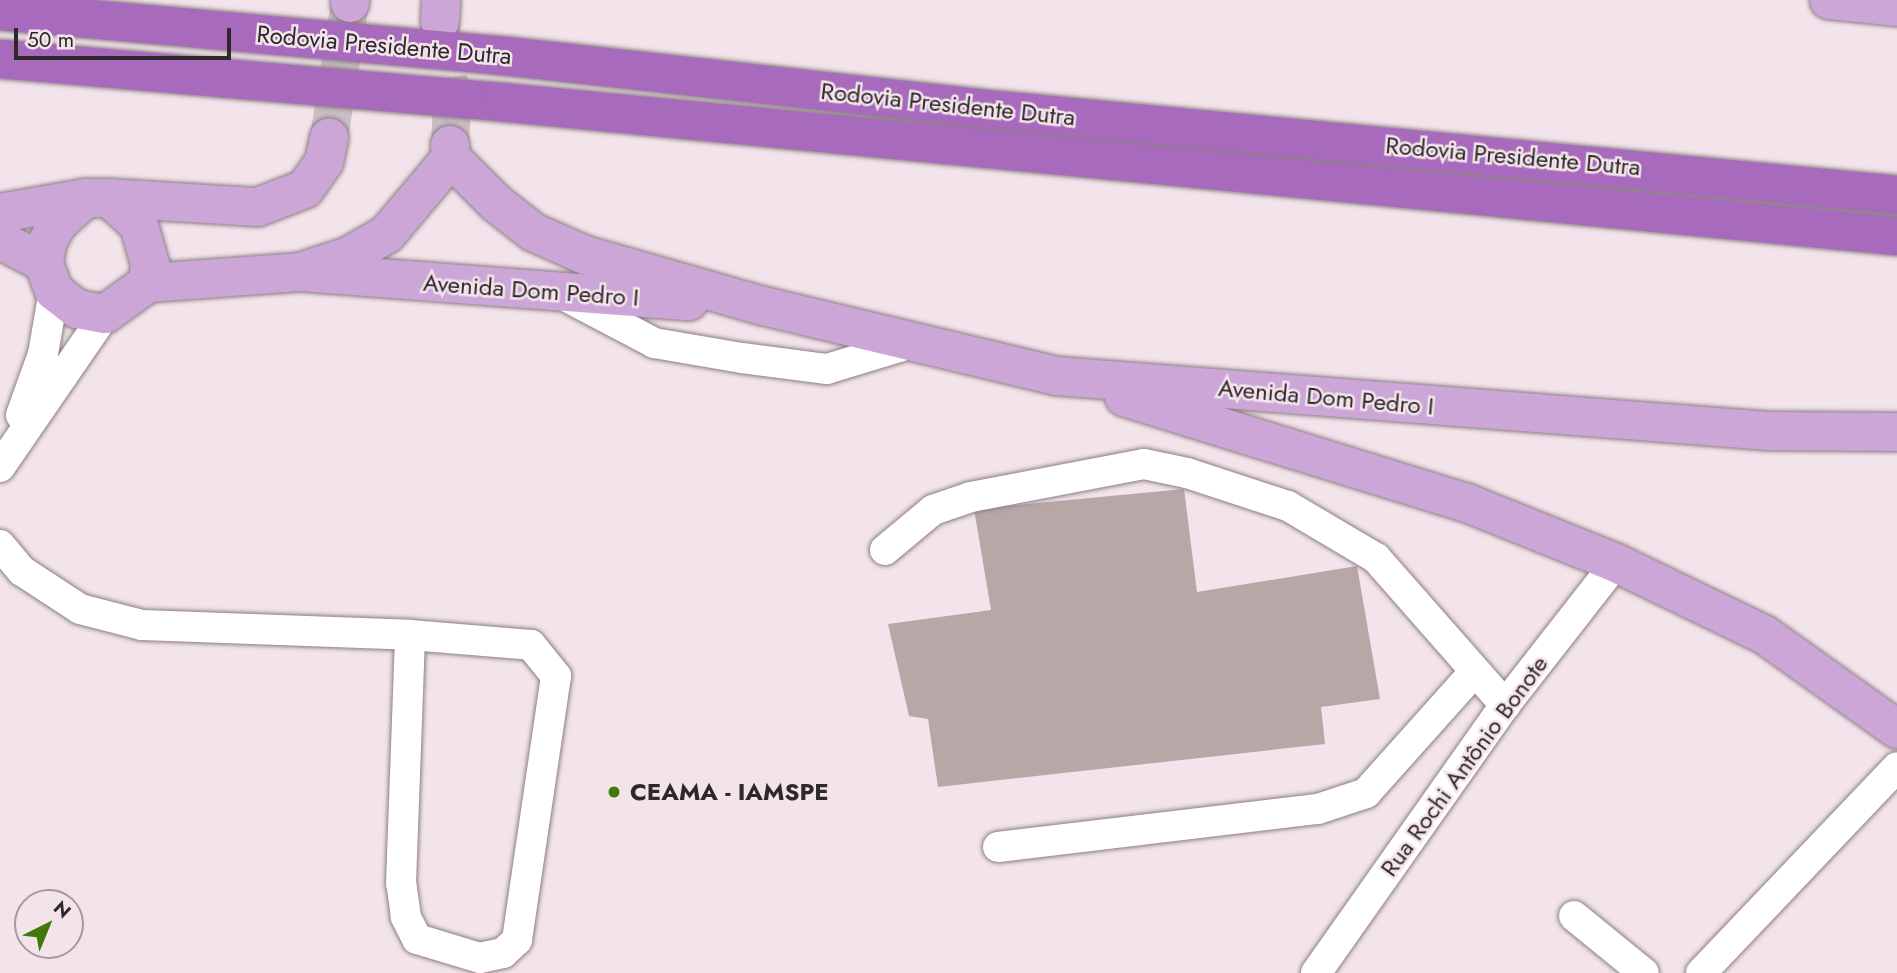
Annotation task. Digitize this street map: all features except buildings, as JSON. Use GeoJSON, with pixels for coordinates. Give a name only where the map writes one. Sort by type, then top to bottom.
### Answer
{"type":"FeatureCollection","features":[{"type":"Feature","properties":{"kind":"highway","name":"Rodovia Presidente Dutra"},"geometry":{"type":"LineString","coordinates":[[0,11],[505,56],[996,110],[1897,195]]}},
{"type":"Feature","properties":{"kind":"highway","name":"Rodovia Presidente Dutra"},"geometry":{"type":"LineString","coordinates":[[4,60],[514,103],[1897,236]]}},
{"type":"Feature","properties":{"kind":"main road"},"geometry":{"type":"LineString","coordinates":[[1829,0],[1897,7]]}},
{"type":"Feature","properties":{"kind":"main road"},"geometry":{"type":"LineString","coordinates":[[0,213],[97,198],[258,207],[305,189],[324,162],[329,138]]}},
{"type":"Feature","properties":{"kind":"main road","name":"Avenida Dom Pedro I"},"geometry":{"type":"LineString","coordinates":[[300,272],[349,256],[387,234],[451,151],[533,232],[585,255],[909,344],[1056,376],[1769,432],[1897,432]]}},
{"type":"Feature","properties":{"kind":"main road"},"geometry":{"type":"LineString","coordinates":[[49,277],[47,243],[57,224],[97,198]]}},
{"type":"Feature","properties":{"kind":"main road"},"geometry":{"type":"LineString","coordinates":[[97,198],[139,225],[150,264],[148,283]]}},
{"type":"Feature","properties":{"kind":"main road"},"geometry":{"type":"LineString","coordinates":[[0,240],[49,277],[77,309],[105,314],[148,283],[300,272]]}},
{"type":"Feature","properties":{"kind":"main road","name":"Avenida Dom Pedro I"},"geometry":{"type":"LineString","coordinates":[[300,272],[763,306]]}},
{"type":"Feature","properties":{"kind":"main road"},"geometry":{"type":"LineString","coordinates":[[1056,376],[1468,503],[1616,563],[1765,635],[1897,729]]}},
{"type":"Feature","properties":{"kind":"street"},"geometry":{"type":"LineString","coordinates":[[0,457],[31,397],[49,277]]}},
{"type":"Feature","properties":{"kind":"street"},"geometry":{"type":"LineString","coordinates":[[559,292],[654,343],[742,358],[827,369],[909,344]]}},
{"type":"Feature","properties":{"kind":"street"},"geometry":{"type":"LineString","coordinates":[[0,467],[105,314]]}},
{"type":"Feature","properties":{"kind":"street"},"geometry":{"type":"LineString","coordinates":[[885,550],[933,510],[971,497],[1144,464],[1288,506],[1376,558],[1409,591],[1474,672],[1505,705]]}},
{"type":"Feature","properties":{"kind":"street"},"geometry":{"type":"LineString","coordinates":[[0,545],[22,571],[80,609],[142,625],[410,635],[531,645],[556,676],[517,940],[503,953],[480,958],[418,939],[406,917],[401,883],[410,635]]}},
{"type":"Feature","properties":{"kind":"street","name":"Rua Rochi Antônio Bonote"},"geometry":{"type":"LineString","coordinates":[[1316,973],[1505,705],[1616,563]]}},
{"type":"Feature","properties":{"kind":"street"},"geometry":{"type":"LineString","coordinates":[[998,847],[1318,809],[1366,793],[1474,672]]}},
{"type":"Feature","properties":{"kind":"street"},"geometry":{"type":"LineString","coordinates":[[1701,973],[1897,767]]}},
{"type":"Feature","properties":{"kind":"street"},"geometry":{"type":"LineString","coordinates":[[1574,916],[1644,973]]}},
{"type":"Feature","properties":{"kind":"tunnel"},"geometry":{"type":"LineString","coordinates":[[329,138],[349,9]]}},
{"type":"Feature","properties":{"kind":"tunnel"},"geometry":{"type":"LineString","coordinates":[[440,21],[452,103],[450,145]]}},
{"type":"Feature","properties":{"kind":"place","name":"CEAMA - IAMSPE"},"geometry":{"type":"Point","coordinates":[614,792]}}]}
